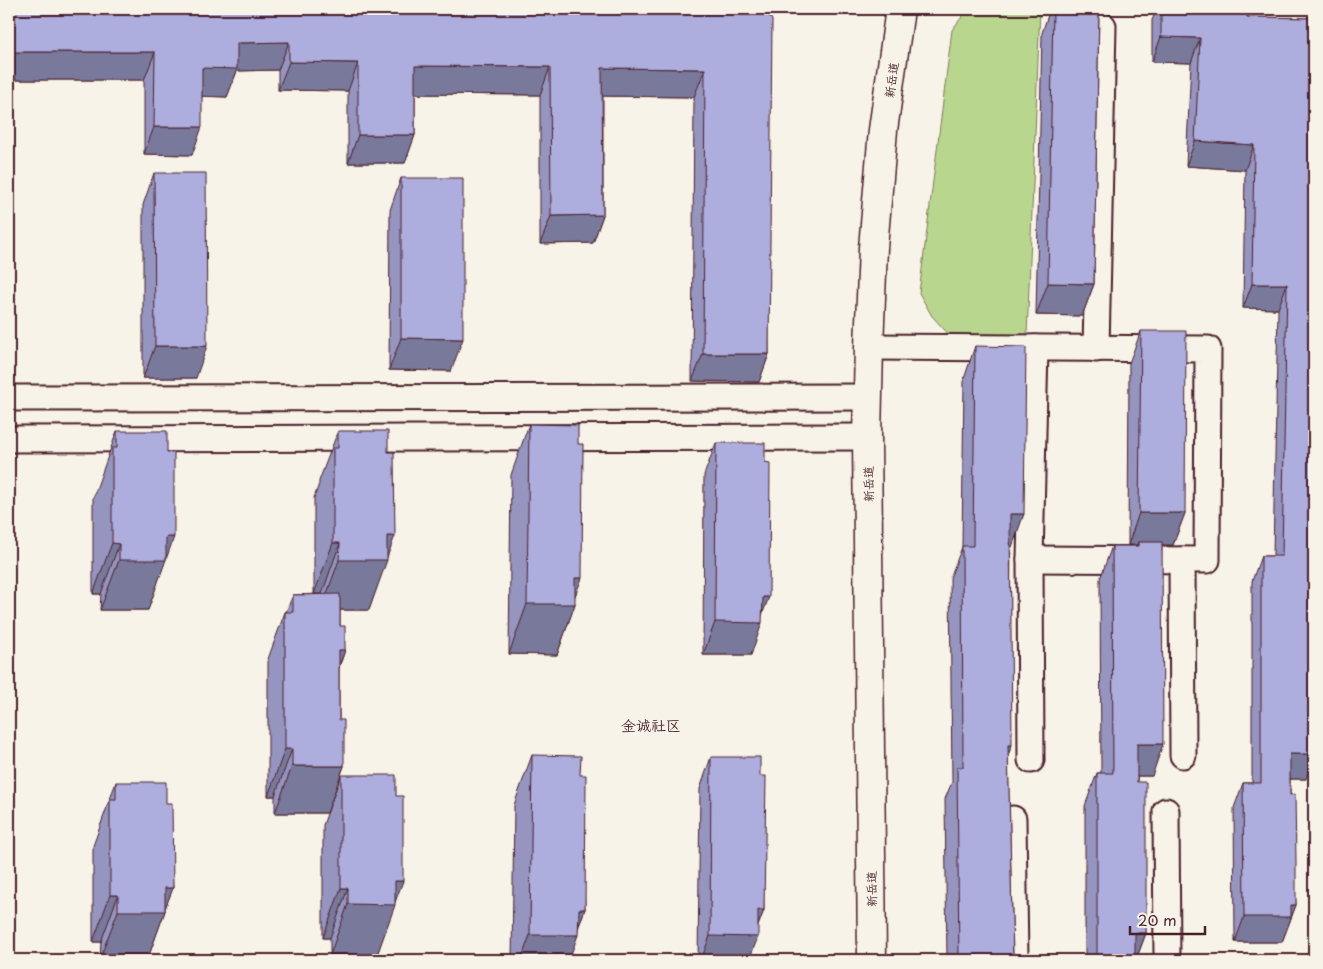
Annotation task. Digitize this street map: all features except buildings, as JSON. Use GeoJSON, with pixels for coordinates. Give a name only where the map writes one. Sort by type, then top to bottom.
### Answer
{"type":"FeatureCollection","features":[{"type":"Feature","properties":{"kind":"street","name":"新岳道"},"geometry":{"type":"LineString","coordinates":[[872,960],[867,438],[869,347],[873,248],[883,130],[900,9]]}},
{"type":"Feature","properties":{"kind":"street"},"geometry":{"type":"LineString","coordinates":[[1096,349],[1104,26]]}},
{"type":"Feature","properties":{"kind":"street"},"geometry":{"type":"LineString","coordinates":[[869,347],[1208,349],[1207,560],[1030,559]]}},
{"type":"Feature","properties":{"kind":"street"},"geometry":{"type":"LineString","coordinates":[[1031,760],[1030,559],[1035,348]]}},
{"type":"Feature","properties":{"kind":"street"},"geometry":{"type":"LineString","coordinates":[[9,398],[868,397]]}},
{"type":"Feature","properties":{"kind":"street"},"geometry":{"type":"LineString","coordinates":[[9,439],[867,438]]}},
{"type":"Feature","properties":{"kind":"street"},"geometry":{"type":"LineString","coordinates":[[1182,560],[1183,755]]}},
{"type":"Feature","properties":{"kind":"street"},"geometry":{"type":"LineString","coordinates":[[1166,811],[1167,960]]}},
{"type":"Feature","properties":{"kind":"street"},"geometry":{"type":"LineString","coordinates":[[1014,818],[1015,960]]}},
{"type":"Feature","properties":{"kind":"green space"},"geometry":{"type":"Polygon","coordinates":[[[968,9],[1040,9],[1027,336],[951,337],[932,316],[919,293],[952,30],[968,9]]]}},
{"type":"Feature","properties":{"kind":"district","name":"金诚社区"},"geometry":{"type":"Point","coordinates":[651,724]}}]}
